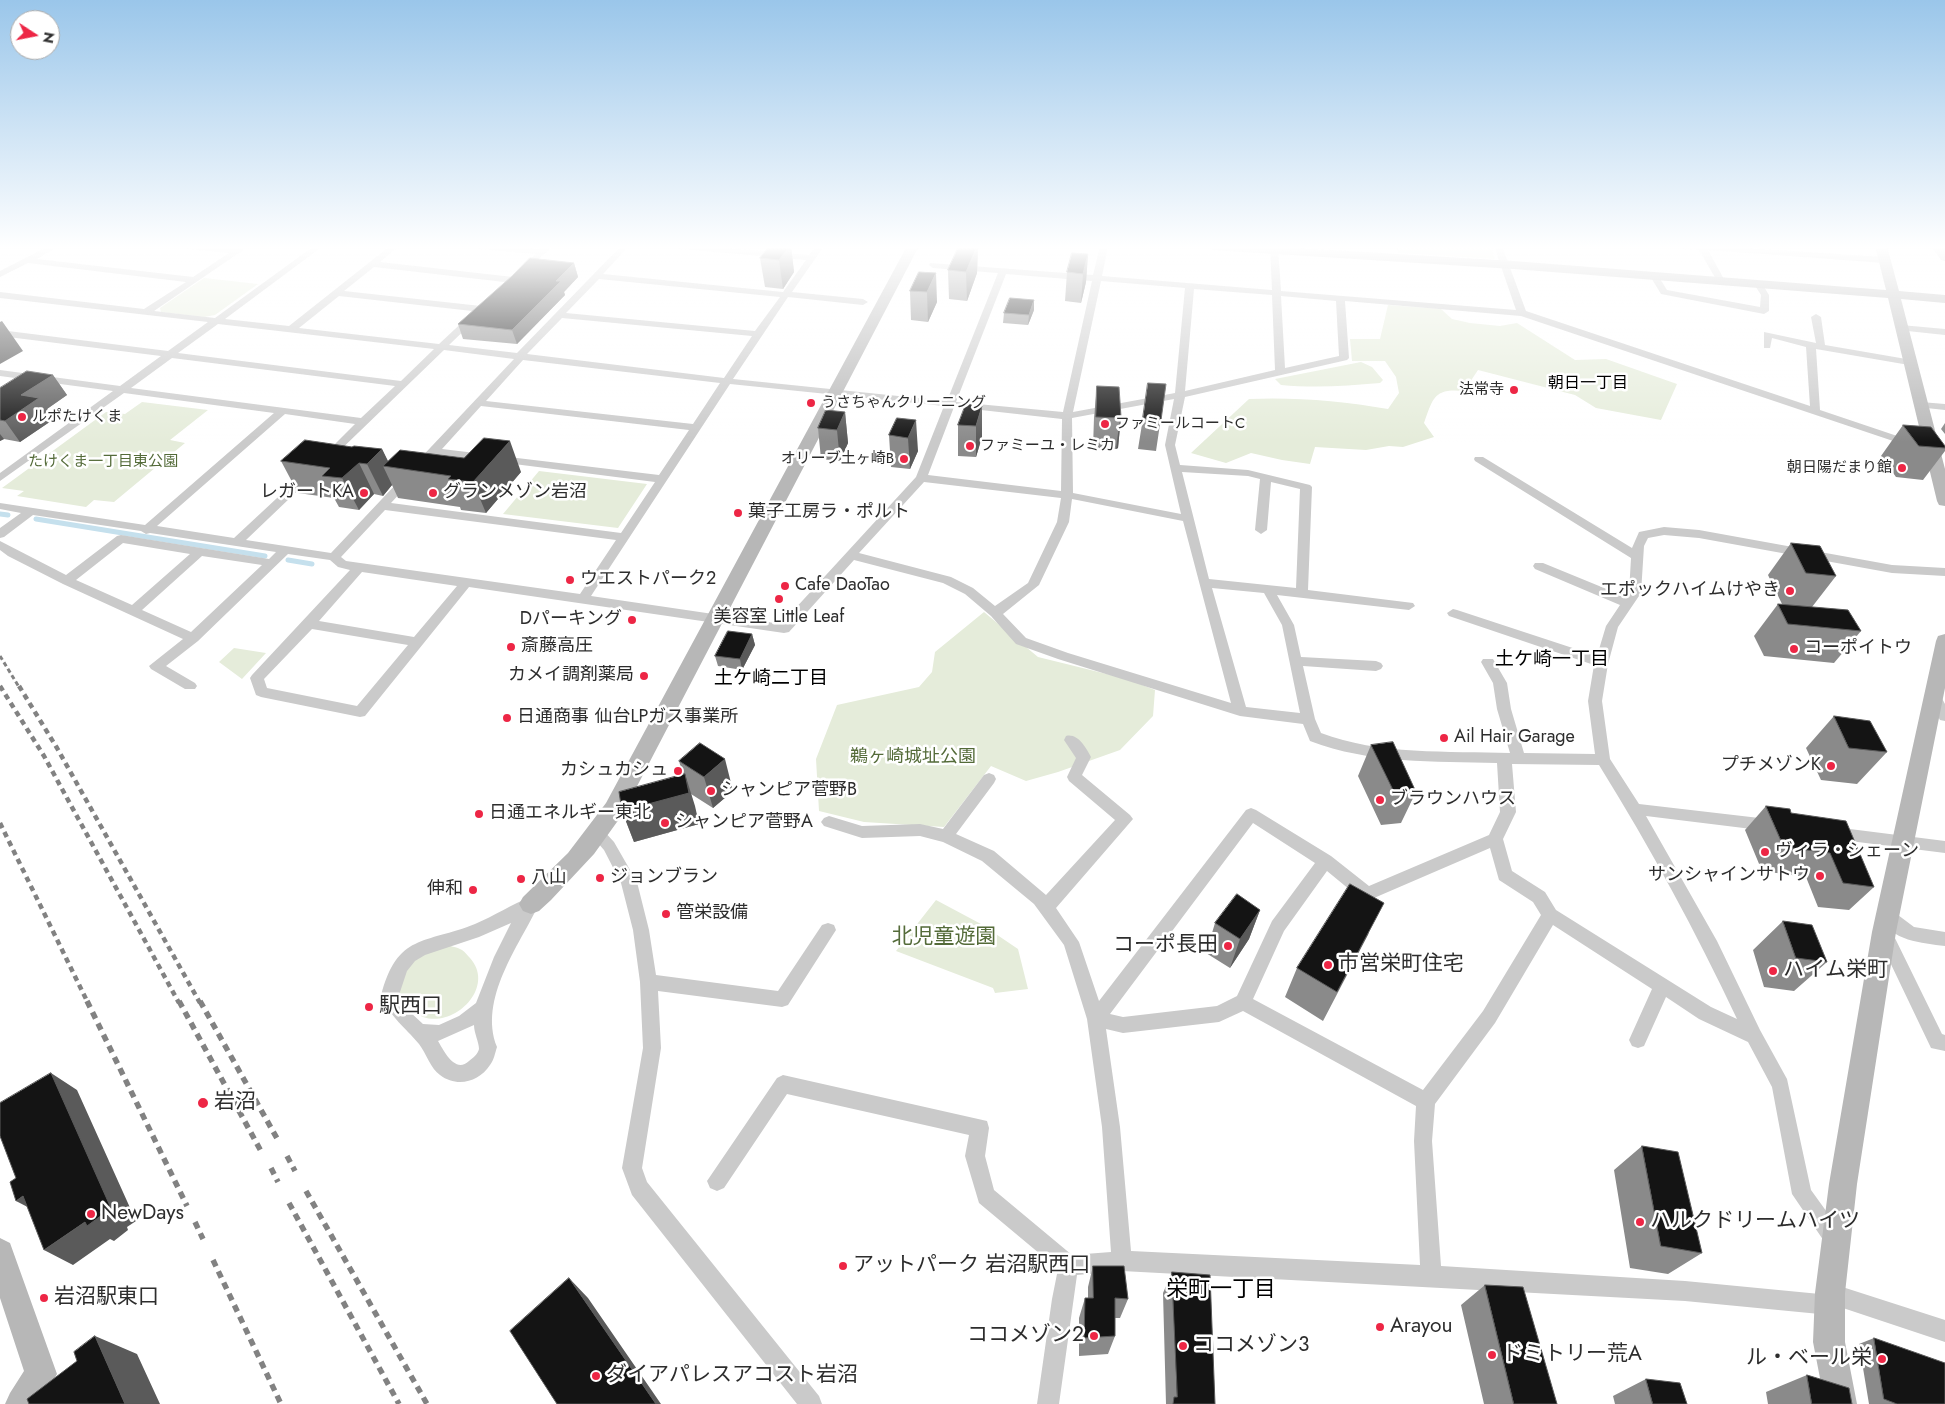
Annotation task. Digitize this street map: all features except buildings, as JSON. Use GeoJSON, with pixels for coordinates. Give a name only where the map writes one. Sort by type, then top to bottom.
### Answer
{"type":"FeatureCollection","features":[{"type":"Feature","properties":{"kind":"street"},"geometry":{"type":"LineString","coordinates":[[142,312],[727,381],[1066,416],[1180,395],[1344,358],[1341,312]]}},
{"type":"Feature","properties":{"kind":"street"},"geometry":{"type":"LineString","coordinates":[[0,478],[230,312]]}},
{"type":"Feature","properties":{"kind":"street"},"geometry":{"type":"LineString","coordinates":[[292,329],[314,312]]}},
{"type":"Feature","properties":{"kind":"street"},"geometry":{"type":"LineString","coordinates":[[237,542],[478,312]]}},
{"type":"Feature","properties":{"kind":"street"},"geometry":{"type":"LineString","coordinates":[[334,557],[480,403],[517,362],[519,357],[565,312]]}},
{"type":"Feature","properties":{"kind":"street"},"geometry":{"type":"LineString","coordinates":[[583,599],[773,312]]}},
{"type":"Feature","properties":{"kind":"street"},"geometry":{"type":"LineString","coordinates":[[532,904],[505,950],[483,1008],[483,1034],[488,1047],[484,1059],[471,1072],[459,1074],[446,1069],[425,1038],[404,1018],[390,996],[392,980],[399,968],[414,951],[437,941],[467,934],[497,923],[532,904],[558,879],[598,834],[614,809],[716,619],[878,312]]}},
{"type":"Feature","properties":{"kind":"street"},"geometry":{"type":"LineString","coordinates":[[0,506],[146,530],[334,557],[342,564],[359,568],[784,629],[921,478],[987,312]]}},
{"type":"Feature","properties":{"kind":"street"},"geometry":{"type":"LineString","coordinates":[[995,613],[1033,585],[1063,522],[1067,495],[1066,416],[1089,312]]}},
{"type":"Feature","properties":{"kind":"street"},"geometry":{"type":"LineString","coordinates":[[1188,312],[1180,395],[1170,445],[1204,583],[1240,711]]}},
{"type":"Feature","properties":{"kind":"street"},"geometry":{"type":"LineString","coordinates":[[1278,312],[1280,372]]}},
{"type":"Feature","properties":{"kind":"street"},"geometry":{"type":"LineString","coordinates":[[1504,312],[1522,313],[1932,450]]}},
{"type":"Feature","properties":{"kind":"street"},"geometry":{"type":"LineString","coordinates":[[1897,312],[1945,501]]}},
{"type":"Feature","properties":{"kind":"street"},"geometry":{"type":"LineString","coordinates":[[562,315],[758,334]]}},
{"type":"Feature","properties":{"kind":"street"},"geometry":{"type":"LineString","coordinates":[[1815,412],[1816,317]]}},
{"type":"Feature","properties":{"kind":"street"},"geometry":{"type":"LineString","coordinates":[[1901,328],[1945,332]]}},
{"type":"Feature","properties":{"kind":"street"},"geometry":{"type":"LineString","coordinates":[[0,333],[402,384]]}},
{"type":"Feature","properties":{"kind":"street"},"geometry":{"type":"LineString","coordinates":[[1767,346],[1767,334],[1816,346],[1909,362]]}},
{"type":"Feature","properties":{"kind":"street"},"geometry":{"type":"LineString","coordinates":[[0,373],[364,422]]}},
{"type":"Feature","properties":{"kind":"street"},"geometry":{"type":"LineString","coordinates":[[480,403],[697,428]]}},
{"type":"Feature","properties":{"kind":"street"},"geometry":{"type":"LineString","coordinates":[[1920,405],[1945,407]]}},
{"type":"Feature","properties":{"kind":"street"},"geometry":{"type":"LineString","coordinates":[[146,530],[283,412]]}},
{"type":"Feature","properties":{"kind":"street"},"geometry":{"type":"LineString","coordinates":[[435,451],[662,479]]}},
{"type":"Feature","properties":{"kind":"street"},"geometry":{"type":"LineString","coordinates":[[1479,459],[1637,556]]}},
{"type":"Feature","properties":{"kind":"street"},"geometry":{"type":"LineString","coordinates":[[1176,468],[1248,473],[1306,487],[1302,593]]}},
{"type":"Feature","properties":{"kind":"street"},"geometry":{"type":"LineString","coordinates":[[921,478],[1067,495],[1189,519]]}},
{"type":"Feature","properties":{"kind":"street"},"geometry":{"type":"LineString","coordinates":[[1261,530],[1266,478]]}},
{"type":"Feature","properties":{"kind":"street"},"geometry":{"type":"LineString","coordinates":[[384,506],[624,537]]}},
{"type":"Feature","properties":{"kind":"street"},"geometry":{"type":"LineString","coordinates":[[0,534],[30,511]]}},
{"type":"Feature","properties":{"kind":"street"},"geometry":{"type":"LineString","coordinates":[[1835,1241],[1802,1194],[1781,1085],[1754,1036],[1711,946],[1634,809],[1603,760],[1595,701],[1601,662],[1612,626],[1635,593],[1638,546],[1643,535],[1664,531],[1731,540],[1892,569],[1945,572]]}},
{"type":"Feature","properties":{"kind":"street"},"geometry":{"type":"LineString","coordinates":[[67,581],[120,538],[272,562]]}},
{"type":"Feature","properties":{"kind":"street"},"geometry":{"type":"LineString","coordinates":[[0,545],[12,554],[67,581],[193,638]]}},
{"type":"Feature","properties":{"kind":"street"},"geometry":{"type":"LineString","coordinates":[[132,611],[200,551]]}},
{"type":"Feature","properties":{"kind":"street"},"geometry":{"type":"LineString","coordinates":[[190,686],[156,666],[193,638],[284,551]]}},
{"type":"Feature","properties":{"kind":"street"},"geometry":{"type":"LineString","coordinates":[[850,555],[947,580],[969,591],[995,613],[1021,640],[1063,656],[1240,711],[1308,719]]}},
{"type":"Feature","properties":{"kind":"street"},"geometry":{"type":"LineString","coordinates":[[1539,566],[1628,603]]}},
{"type":"Feature","properties":{"kind":"street"},"geometry":{"type":"LineString","coordinates":[[359,568],[310,624],[257,678],[261,692],[360,712],[465,584]]}},
{"type":"Feature","properties":{"kind":"street"},"geometry":{"type":"LineString","coordinates":[[1204,583],[1268,588],[1409,606]]}},
{"type":"Feature","properties":{"kind":"street"},"geometry":{"type":"LineString","coordinates":[[1268,588],[1288,625],[1308,719],[1315,737],[1335,745],[1371,753],[1512,759],[1603,760]]}},
{"type":"Feature","properties":{"kind":"street"},"geometry":{"type":"LineString","coordinates":[[1453,613],[1601,662]]}},
{"type":"Feature","properties":{"kind":"street"},"geometry":{"type":"LineString","coordinates":[[310,624],[417,642]]}},
{"type":"Feature","properties":{"kind":"street"},"geometry":{"type":"LineString","coordinates":[[1841,1404],[1829,1342],[1830,1299],[1835,1241],[1886,925],[1945,641]]}},
{"type":"Feature","properties":{"kind":"street"},"geometry":{"type":"LineString","coordinates":[[1296,661],[1376,666]]}},
{"type":"Feature","properties":{"kind":"street"},"geometry":{"type":"LineString","coordinates":[[1096,1019],[1251,814],[1325,862],[1367,894],[1495,839],[1508,812],[1512,759],[1500,683],[1488,662]]}},
{"type":"Feature","properties":{"kind":"street"},"geometry":{"type":"LineString","coordinates":[[1934,697],[1945,716]]}},
{"type":"Feature","properties":{"kind":"street"},"geometry":{"type":"LineString","coordinates":[[1046,907],[1125,819],[1074,777],[1084,757],[1071,740]]}},
{"type":"Feature","properties":{"kind":"street"},"geometry":{"type":"LineString","coordinates":[[946,836],[989,779]]}},
{"type":"Feature","properties":{"kind":"street"},"geometry":{"type":"LineString","coordinates":[[1634,809],[1783,827]]}},
{"type":"Feature","properties":{"kind":"street"},"geometry":{"type":"LineString","coordinates":[[829,822],[862,832],[920,830],[946,836],[988,856],[1040,899],[1070,942],[1096,1019],[1111,1127],[1122,1262]]}},
{"type":"Feature","properties":{"kind":"street"},"geometry":{"type":"LineString","coordinates":[[1822,832],[1945,847]]}},
{"type":"Feature","properties":{"kind":"street"},"geometry":{"type":"LineString","coordinates":[[598,834],[609,846],[629,882],[649,982],[652,1048],[632,1168],[639,1188],[811,1404]]}},
{"type":"Feature","properties":{"kind":"street"},"geometry":{"type":"LineString","coordinates":[[1495,839],[1505,875],[1538,897],[1550,915],[1705,1013],[1754,1036]]}},
{"type":"Feature","properties":{"kind":"street"},"geometry":{"type":"LineString","coordinates":[[1096,1019],[1123,1025],[1219,1014],[1243,1002],[1278,926],[1325,862]]}},
{"type":"Feature","properties":{"kind":"street"},"geometry":{"type":"LineString","coordinates":[[1432,1276],[1423,1141],[1426,1101],[1489,1017],[1550,915]]}},
{"type":"Feature","properties":{"kind":"street"},"geometry":{"type":"LineString","coordinates":[[1886,925],[1910,934],[1945,939]]}},
{"type":"Feature","properties":{"kind":"street"},"geometry":{"type":"LineString","coordinates":[[1886,925],[1936,1042],[1945,1043]]}},
{"type":"Feature","properties":{"kind":"street"},"geometry":{"type":"LineString","coordinates":[[649,982],[782,999],[828,930]]}},
{"type":"Feature","properties":{"kind":"street"},"geometry":{"type":"LineString","coordinates":[[1638,1040],[1662,986]]}},
{"type":"Feature","properties":{"kind":"street"},"geometry":{"type":"LineString","coordinates":[[1243,1002],[1426,1101]]}},
{"type":"Feature","properties":{"kind":"street"},"geometry":{"type":"LineString","coordinates":[[418,1032],[440,1033],[465,1022],[483,1008]]}},
{"type":"Feature","properties":{"kind":"street"},"geometry":{"type":"LineString","coordinates":[[717,1181],[782,1084],[980,1128],[975,1156],[986,1196],[1069,1265],[1122,1262],[1432,1276],[1830,1299],[1945,1331]]}},
{"type":"Feature","properties":{"kind":"street"},"geometry":{"type":"LineString","coordinates":[[0,1253],[41,1374],[21,1404]]}},
{"type":"Feature","properties":{"kind":"street"},"geometry":{"type":"LineString","coordinates":[[1048,1404],[1062,1299],[1069,1265]]}},
{"type":"Feature","properties":{"kind":"green space"},"geometry":{"type":"Polygon","coordinates":[[[161,312],[220,312],[215,315],[204,317],[161,312]]]}},
{"type":"Feature","properties":{"kind":"green space"},"geometry":{"type":"Polygon","coordinates":[[[1386,312],[1444,312],[1452,319],[1470,323],[1500,326],[1517,323],[1575,360],[1606,359],[1677,384],[1661,420],[1596,408],[1575,395],[1478,370],[1464,391],[1446,391],[1436,396],[1424,423],[1434,437],[1403,447],[1389,446],[1366,450],[1315,447],[1310,464],[1251,453],[1226,463],[1191,453],[1249,399],[1318,400],[1388,409],[1399,393],[1396,377],[1385,361],[1352,361],[1350,339],[1380,339],[1386,312]]]}},
{"type":"Feature","properties":{"kind":"green space"},"geometry":{"type":"Polygon","coordinates":[[[1361,362],[1372,367],[1383,380],[1380,383],[1368,384],[1306,386],[1281,385],[1275,379],[1361,362]]]}},
{"type":"Feature","properties":{"kind":"green space","name":"たけくま一丁目東公園"},"geometry":{"type":"Polygon","coordinates":[[[142,402],[208,410],[170,440],[185,443],[114,502],[94,500],[86,507],[17,496],[24,491],[2,488],[106,412],[125,414],[142,402]]]}},
{"type":"Feature","properties":{"kind":"green space"},"geometry":{"type":"Polygon","coordinates":[[[539,471],[647,484],[618,528],[503,514],[539,471]]]}},
{"type":"Feature","properties":{"kind":"green space","name":"鵜ヶ崎城址公園"},"geometry":{"type":"Polygon","coordinates":[[[984,612],[1038,657],[1127,679],[1155,690],[1153,716],[1120,750],[1058,772],[1026,781],[991,766],[944,827],[864,822],[819,811],[816,759],[837,705],[919,687],[932,672],[935,652],[984,612]]]}},
{"type":"Feature","properties":{"kind":"green space"},"geometry":{"type":"Polygon","coordinates":[[[234,648],[266,653],[242,679],[219,662],[234,648]]]}},
{"type":"Feature","properties":{"kind":"green space","name":"北児童遊園"},"geometry":{"type":"Polygon","coordinates":[[[936,900],[981,924],[1018,949],[1028,989],[995,993],[993,988],[896,951],[936,900]]]}},
{"type":"Feature","properties":{"kind":"green space"},"geometry":{"type":"Polygon","coordinates":[[[444,944],[462,950],[470,958],[477,969],[478,981],[475,992],[459,1011],[435,1019],[423,1017],[413,1010],[399,993],[401,982],[408,967],[413,962],[444,944]]]}},
{"type":"Feature","properties":{"kind":"waterway"},"geometry":{"type":"LineString","coordinates":[[0,514],[8,515]]}},
{"type":"Feature","properties":{"kind":"waterway"},"geometry":{"type":"LineString","coordinates":[[36,519],[265,556]]}},
{"type":"Feature","properties":{"kind":"waterway"},"geometry":{"type":"LineString","coordinates":[[288,560],[312,564]]}},
{"type":"Feature","properties":{"kind":"railway"},"geometry":{"type":"LineString","coordinates":[[0,656],[19,687]]}},
{"type":"Feature","properties":{"kind":"railway"},"geometry":{"type":"LineString","coordinates":[[0,686],[44,756],[179,1003]]}},
{"type":"Feature","properties":{"kind":"railway"},"geometry":{"type":"LineString","coordinates":[[19,686],[57,748],[200,1003]]}},
{"type":"Feature","properties":{"kind":"railway"},"geometry":{"type":"LineString","coordinates":[[0,823],[88,1003]]}},
{"type":"Feature","properties":{"kind":"railway"},"geometry":{"type":"LineString","coordinates":[[87,1001],[187,1206]]}},
{"type":"Feature","properties":{"kind":"railway"},"geometry":{"type":"LineString","coordinates":[[179,1001],[262,1153]]}},
{"type":"Feature","properties":{"kind":"railway"},"geometry":{"type":"LineString","coordinates":[[200,1001],[279,1142]]}},
{"type":"Feature","properties":{"kind":"railway"},"geometry":{"type":"LineString","coordinates":[[287,1156],[295,1171]]}},
{"type":"Feature","properties":{"kind":"railway"},"geometry":{"type":"LineString","coordinates":[[271,1168],[278,1182]]}},
{"type":"Feature","properties":{"kind":"railway"},"geometry":{"type":"LineString","coordinates":[[306,1191],[427,1404]]}},
{"type":"Feature","properties":{"kind":"railway"},"geometry":{"type":"LineString","coordinates":[[289,1203],[399,1404]]}},
{"type":"Feature","properties":{"kind":"railway"},"geometry":{"type":"LineString","coordinates":[[195,1222],[203,1239]]}},
{"type":"Feature","properties":{"kind":"railway"},"geometry":{"type":"LineString","coordinates":[[213,1260],[281,1404]]}},
{"type":"Feature","properties":{"kind":"place","name":"法常寺"},"geometry":{"type":"Point","coordinates":[1514,390]}},
{"type":"Feature","properties":{"kind":"place","name":"うさちゃんクリーニング"},"geometry":{"type":"Point","coordinates":[811,403]}},
{"type":"Feature","properties":{"kind":"place","name":"ルポたけくま"},"geometry":{"type":"Point","coordinates":[22,417]}},
{"type":"Feature","properties":{"kind":"place","name":"ファミールコートC"},"geometry":{"type":"Point","coordinates":[1105,424]}},
{"type":"Feature","properties":{"kind":"place","name":"ファミーユ・レミカ"},"geometry":{"type":"Point","coordinates":[970,446]}},
{"type":"Feature","properties":{"kind":"place","name":"オリーブ土ヶ崎B"},"geometry":{"type":"Point","coordinates":[904,459]}},
{"type":"Feature","properties":{"kind":"place","name":"朝日陽だまり館"},"geometry":{"type":"Point","coordinates":[1902,468]}},
{"type":"Feature","properties":{"kind":"place","name":"レガートKA"},"geometry":{"type":"Point","coordinates":[364,493]}},
{"type":"Feature","properties":{"kind":"place","name":"グランメゾン岩沼"},"geometry":{"type":"Point","coordinates":[433,493]}},
{"type":"Feature","properties":{"kind":"place","name":"菓子工房ラ・ポルト"},"geometry":{"type":"Point","coordinates":[738,513]}},
{"type":"Feature","properties":{"kind":"place","name":"ウエストパーク2"},"geometry":{"type":"Point","coordinates":[570,580]}},
{"type":"Feature","properties":{"kind":"place","name":"Cafe DaoTao"},"geometry":{"type":"Point","coordinates":[785,586]}},
{"type":"Feature","properties":{"kind":"place","name":"エポックハイムけやき"},"geometry":{"type":"Point","coordinates":[1790,591]}},
{"type":"Feature","properties":{"kind":"place","name":"美容室 Little Leaf"},"geometry":{"type":"Point","coordinates":[779,599]}},
{"type":"Feature","properties":{"kind":"place","name":"Dパーキング"},"geometry":{"type":"Point","coordinates":[632,620]}},
{"type":"Feature","properties":{"kind":"place","name":"斎藤高圧"},"geometry":{"type":"Point","coordinates":[511,647]}},
{"type":"Feature","properties":{"kind":"place","name":"コーポイトウ"},"geometry":{"type":"Point","coordinates":[1794,649]}},
{"type":"Feature","properties":{"kind":"place","name":"カメイ調剤薬局"},"geometry":{"type":"Point","coordinates":[644,676]}},
{"type":"Feature","properties":{"kind":"place","name":"日通商事 仙台LPガス事業所"},"geometry":{"type":"Point","coordinates":[507,718]}},
{"type":"Feature","properties":{"kind":"place","name":"Ail Hair Garage"},"geometry":{"type":"Point","coordinates":[1444,738]}},
{"type":"Feature","properties":{"kind":"place","name":"プチメゾンK"},"geometry":{"type":"Point","coordinates":[1831,766]}},
{"type":"Feature","properties":{"kind":"place","name":"カシュカシュ"},"geometry":{"type":"Point","coordinates":[678,771]}},
{"type":"Feature","properties":{"kind":"place","name":"シャンピア菅野B"},"geometry":{"type":"Point","coordinates":[711,791]}},
{"type":"Feature","properties":{"kind":"place","name":"ブラウンハウス"},"geometry":{"type":"Point","coordinates":[1380,800]}},
{"type":"Feature","properties":{"kind":"place","name":"日通エネルギー東北"},"geometry":{"type":"Point","coordinates":[479,814]}},
{"type":"Feature","properties":{"kind":"place","name":"シャンピア菅野A"},"geometry":{"type":"Point","coordinates":[665,823]}},
{"type":"Feature","properties":{"kind":"place","name":"ヴィラ・シェーン"},"geometry":{"type":"Point","coordinates":[1765,852]}},
{"type":"Feature","properties":{"kind":"place","name":"サンシャインサトウ"},"geometry":{"type":"Point","coordinates":[1820,876]}},
{"type":"Feature","properties":{"kind":"place","name":"ジョンブラン"},"geometry":{"type":"Point","coordinates":[600,878]}},
{"type":"Feature","properties":{"kind":"place","name":"八山"},"geometry":{"type":"Point","coordinates":[521,879]}},
{"type":"Feature","properties":{"kind":"place","name":"伸和"},"geometry":{"type":"Point","coordinates":[473,890]}},
{"type":"Feature","properties":{"kind":"place","name":"管栄設備"},"geometry":{"type":"Point","coordinates":[666,914]}},
{"type":"Feature","properties":{"kind":"place","name":"コーポ長田"},"geometry":{"type":"Point","coordinates":[1228,946]}},
{"type":"Feature","properties":{"kind":"place","name":"市営栄町住宅"},"geometry":{"type":"Point","coordinates":[1328,965]}},
{"type":"Feature","properties":{"kind":"place","name":"ハイム栄町"},"geometry":{"type":"Point","coordinates":[1773,971]}},
{"type":"Feature","properties":{"kind":"place","name":"駅西口"},"geometry":{"type":"Point","coordinates":[369,1007]}},
{"type":"Feature","properties":{"kind":"place","name":"岩沼"},"geometry":{"type":"Point","coordinates":[203,1103]}},
{"type":"Feature","properties":{"kind":"place","name":"NewDays"},"geometry":{"type":"Point","coordinates":[91,1214]}},
{"type":"Feature","properties":{"kind":"place","name":"ハルクドリームハイツ"},"geometry":{"type":"Point","coordinates":[1640,1222]}},
{"type":"Feature","properties":{"kind":"place","name":"アットパーク 岩沼駅西口"},"geometry":{"type":"Point","coordinates":[843,1266]}},
{"type":"Feature","properties":{"kind":"place","name":"岩沼駅東口"},"geometry":{"type":"Point","coordinates":[44,1298]}},
{"type":"Feature","properties":{"kind":"place","name":"Arayou"},"geometry":{"type":"Point","coordinates":[1380,1327]}},
{"type":"Feature","properties":{"kind":"place","name":"ココメゾン2"},"geometry":{"type":"Point","coordinates":[1094,1336]}},
{"type":"Feature","properties":{"kind":"place","name":"ココメゾン3"},"geometry":{"type":"Point","coordinates":[1183,1346]}},
{"type":"Feature","properties":{"kind":"place","name":"ドミトリー荒A"},"geometry":{"type":"Point","coordinates":[1492,1355]}},
{"type":"Feature","properties":{"kind":"place","name":"ル・ベール栄"},"geometry":{"type":"Point","coordinates":[1882,1359]}},
{"type":"Feature","properties":{"kind":"place","name":"ダイアパレスアコスト岩沼"},"geometry":{"type":"Point","coordinates":[596,1376]}},
{"type":"Feature","properties":{"kind":"district","name":"朝日一丁目"},"geometry":{"type":"Point","coordinates":[1588,384]}},
{"type":"Feature","properties":{"kind":"district","name":"土ケ崎一丁目"},"geometry":{"type":"Point","coordinates":[1552,660]}},
{"type":"Feature","properties":{"kind":"district","name":"土ケ崎二丁目"},"geometry":{"type":"Point","coordinates":[771,679]}},
{"type":"Feature","properties":{"kind":"district","name":"栄町一丁目"},"geometry":{"type":"Point","coordinates":[1221,1291]}}]}
